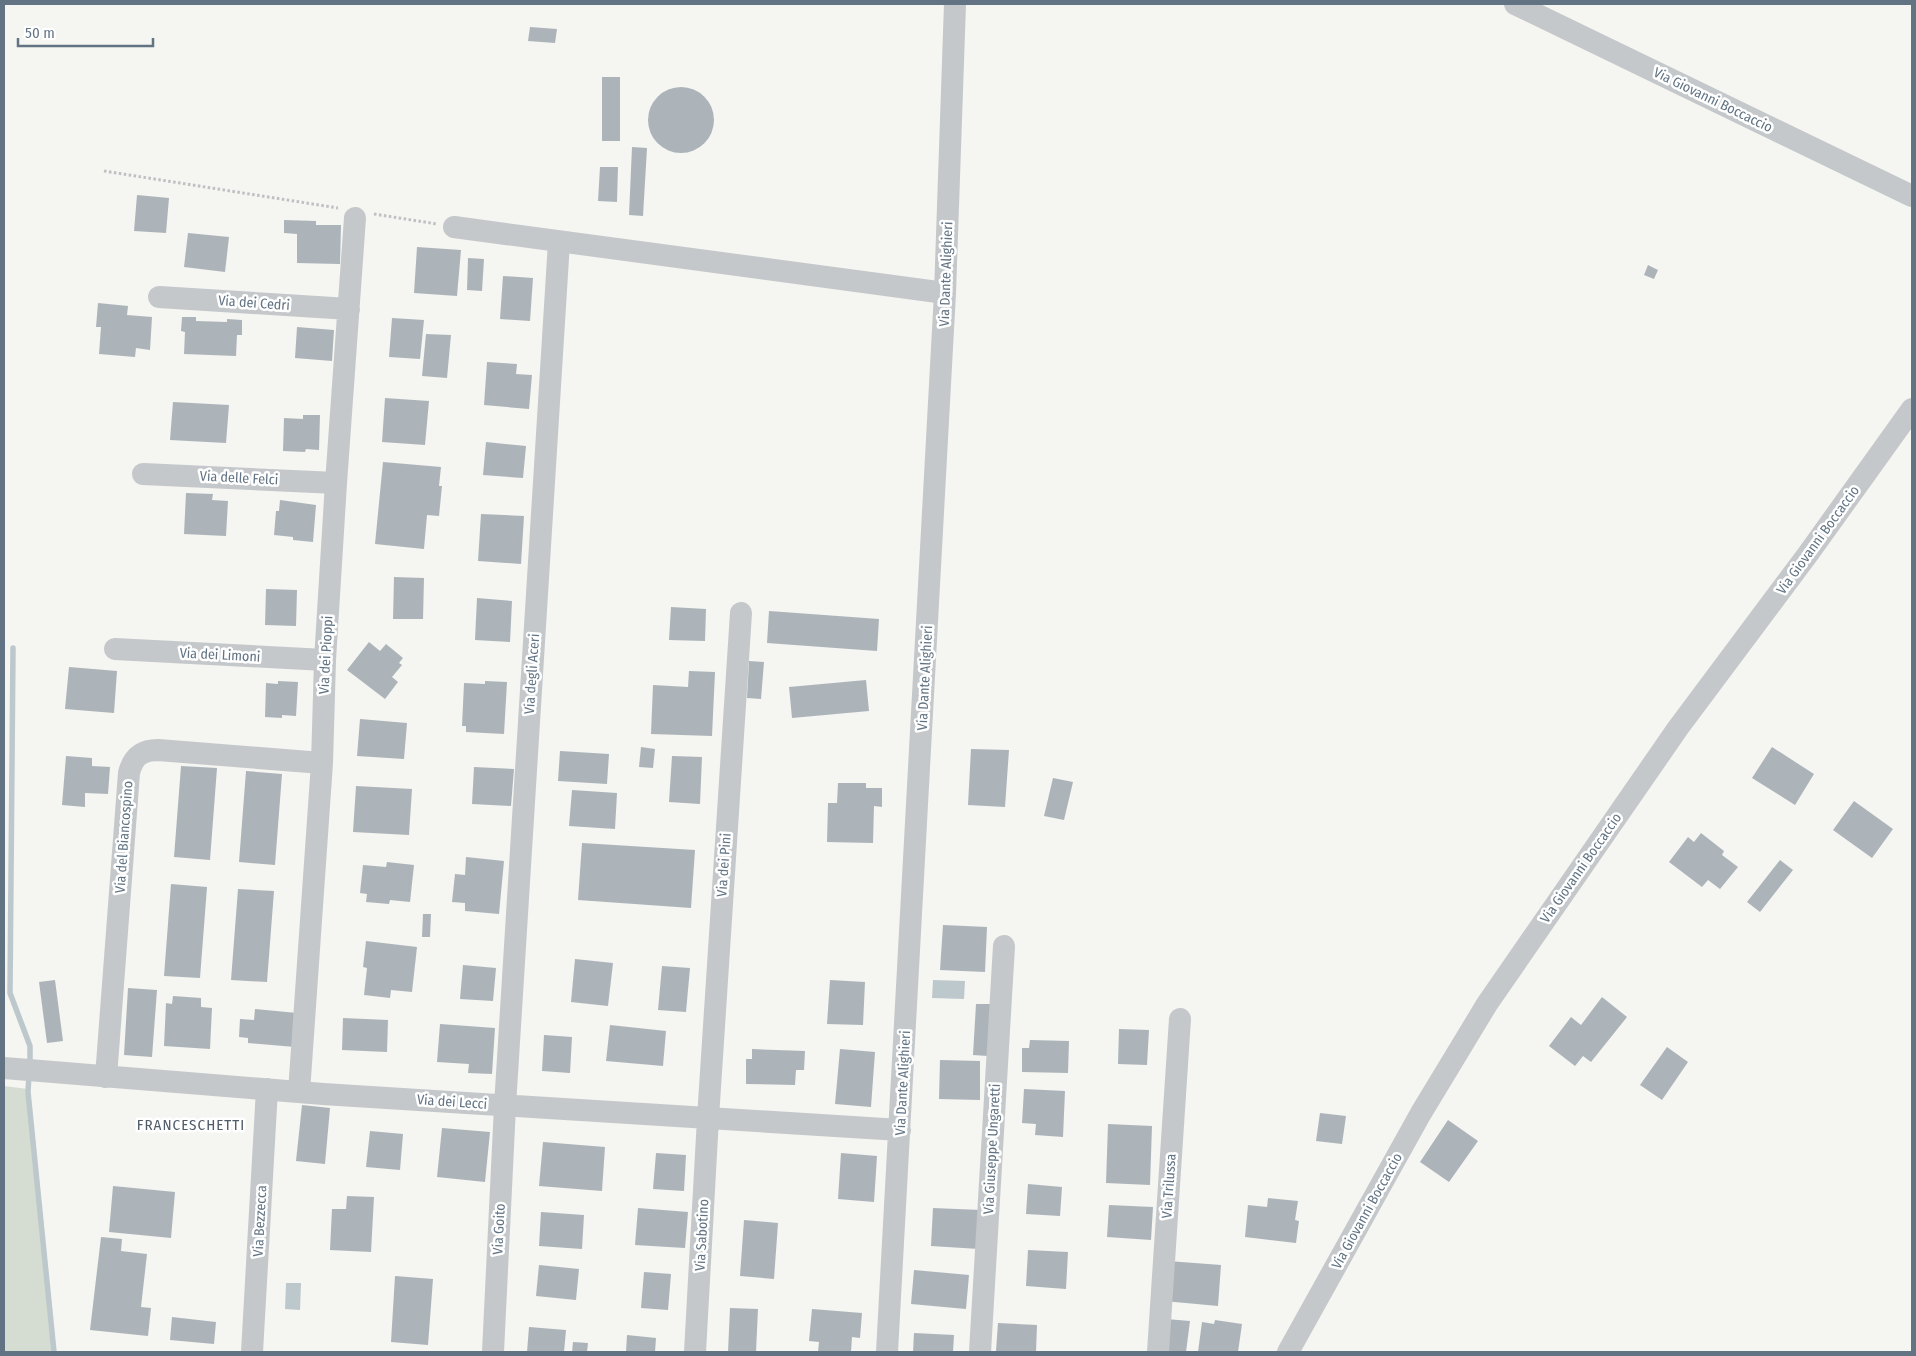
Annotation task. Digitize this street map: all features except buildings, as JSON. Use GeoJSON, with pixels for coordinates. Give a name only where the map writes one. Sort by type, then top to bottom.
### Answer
{"type":"FeatureCollection","features":[{"type":"Feature","properties":{"kind":"street","name":"Via Dante Alighieri"},"geometry":{"type":"LineString","coordinates":[[887,1352],[945,293],[955,4]]}},
{"type":"Feature","properties":{"kind":"street","name":"Via Giovanni Boccaccio"},"geometry":{"type":"LineString","coordinates":[[1514,4],[1912,196]]}},
{"type":"Feature","properties":{"kind":"street","name":"Via dei Pioppi"},"geometry":{"type":"LineString","coordinates":[[300,1092],[322,763],[325,660],[336,483],[357,214]]}},
{"type":"Feature","properties":{"kind":"street"},"geometry":{"type":"LineString","coordinates":[[454,227],[945,293]]}},
{"type":"Feature","properties":{"kind":"street","name":"Via degli Aceri"},"geometry":{"type":"LineString","coordinates":[[505,1106],[559,242]]}},
{"type":"Feature","properties":{"kind":"street","name":"Via dei Cedri"},"geometry":{"type":"LineString","coordinates":[[159,297],[349,309]]}},
{"type":"Feature","properties":{"kind":"street","name":"Via Giovanni Boccaccio"},"geometry":{"type":"LineString","coordinates":[[1288,1352],[1426,1106],[1487,1004],[1678,728],[1808,554],[1912,409]]}},
{"type":"Feature","properties":{"kind":"street","name":"Via delle Felci"},"geometry":{"type":"LineString","coordinates":[[143,474],[336,483]]}},
{"type":"Feature","properties":{"kind":"street","name":"Via dei Pini"},"geometry":{"type":"LineString","coordinates":[[708,1118],[741,612]]}},
{"type":"Feature","properties":{"kind":"street","name":"Via dei Limoni"},"geometry":{"type":"LineString","coordinates":[[115,649],[325,660]]}},
{"type":"Feature","properties":{"kind":"street","name":"Via del Biancospino"},"geometry":{"type":"LineString","coordinates":[[106,1076],[129,773],[135,758],[142,752],[158,750],[322,763]]}},
{"type":"Feature","properties":{"kind":"street","name":"Via Giuseppe Ungaretti"},"geometry":{"type":"LineString","coordinates":[[980,1352],[1004,946]]}},
{"type":"Feature","properties":{"kind":"street","name":"Via Trilussa"},"geometry":{"type":"LineString","coordinates":[[1158,1352],[1180,1019]]}},
{"type":"Feature","properties":{"kind":"street","name":"Via dei Lecci"},"geometry":{"type":"LineString","coordinates":[[21,1070],[268,1090],[900,1130]]}},
{"type":"Feature","properties":{"kind":"street","name":"Via Bezzecca"},"geometry":{"type":"LineString","coordinates":[[252,1352],[268,1090]]}},
{"type":"Feature","properties":{"kind":"street","name":"Via Goito"},"geometry":{"type":"LineString","coordinates":[[493,1352],[505,1106]]}},
{"type":"Feature","properties":{"kind":"street","name":"Via Sabotino"},"geometry":{"type":"LineString","coordinates":[[695,1352],[708,1118]]}},
{"type":"Feature","properties":{"kind":"path"},"geometry":{"type":"LineString","coordinates":[[104,171],[357,214],[454,227]]}},
{"type":"Feature","properties":{"kind":"shaded area"},"geometry":{"type":"Polygon","coordinates":[[[933,980],[965,981],[964,999],[932,998],[933,980]]]}},
{"type":"Feature","properties":{"kind":"shaded area"},"geometry":{"type":"Polygon","coordinates":[[[4,1086],[28,1089],[53,1352],[4,1352],[4,1086]]]}},
{"type":"Feature","properties":{"kind":"shaded area"},"geometry":{"type":"Polygon","coordinates":[[[286,1283],[301,1283],[300,1310],[285,1309],[286,1283]]]}},
{"type":"Feature","properties":{"kind":"waterway"},"geometry":{"type":"LineString","coordinates":[[13,648],[10,993],[30,1046],[30,1065]]}},
{"type":"Feature","properties":{"kind":"waterway"},"geometry":{"type":"LineString","coordinates":[[29,1074],[28,1092],[54,1352]]}},
{"type":"Feature","properties":{"kind":"district","name":"FRANCESCHETTI"},"geometry":{"type":"Point","coordinates":[191,1125]}}]}
